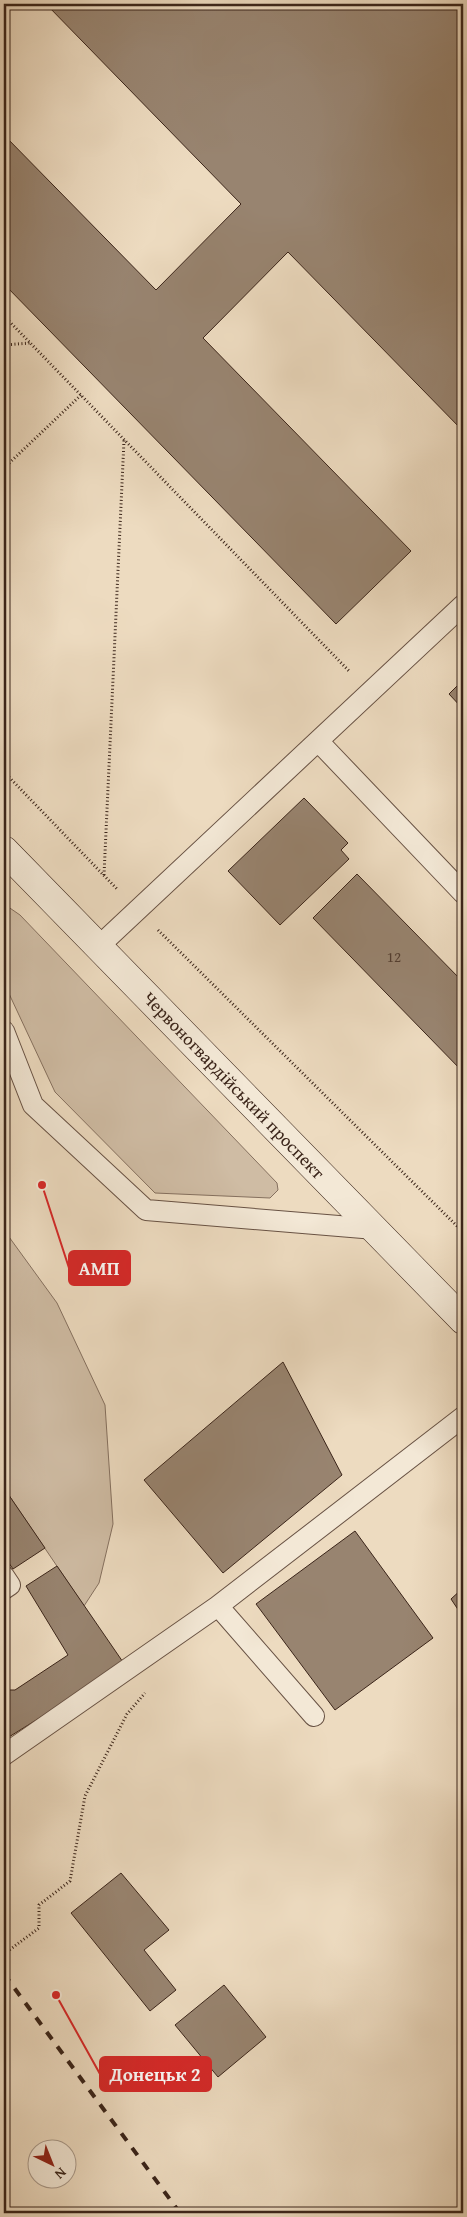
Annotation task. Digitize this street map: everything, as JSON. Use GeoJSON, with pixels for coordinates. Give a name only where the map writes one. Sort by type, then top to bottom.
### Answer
{"type":"FeatureCollection","features":[{"type":"Feature","properties":{"kind":"main road","name":"Червоногвардійський проспект"},"geometry":{"type":"LineString","coordinates":[[4,850],[463,1320]]}},
{"type":"Feature","properties":{"kind":"lane"},"geometry":{"type":"LineString","coordinates":[[98,947],[463,605]]}},
{"type":"Feature","properties":{"kind":"lane"},"geometry":{"type":"LineString","coordinates":[[318,741],[463,892]]}},
{"type":"Feature","properties":{"kind":"lane"},"geometry":{"type":"LineString","coordinates":[[4,1031],[33,1105],[146,1210],[374,1229]]}},
{"type":"Feature","properties":{"kind":"lane"},"geometry":{"type":"LineString","coordinates":[[4,1755],[218,1606],[463,1417]]}},
{"type":"Feature","properties":{"kind":"lane"},"geometry":{"type":"LineString","coordinates":[[4,1576],[10,1585],[4,1589]]}},
{"type":"Feature","properties":{"kind":"lane"},"geometry":{"type":"LineString","coordinates":[[218,1606],[314,1716]]}},
{"type":"Feature","properties":{"kind":"path"},"geometry":{"type":"LineString","coordinates":[[4,316],[370,692]]}},
{"type":"Feature","properties":{"kind":"path"},"geometry":{"type":"LineString","coordinates":[[4,345],[30,343]]}},
{"type":"Feature","properties":{"kind":"path"},"geometry":{"type":"LineString","coordinates":[[4,468],[81,396]]}},
{"type":"Feature","properties":{"kind":"path"},"geometry":{"type":"LineString","coordinates":[[104,875],[124,440]]}},
{"type":"Feature","properties":{"kind":"path"},"geometry":{"type":"LineString","coordinates":[[4,772],[138,910],[463,1232]]}},
{"type":"Feature","properties":{"kind":"path"},"geometry":{"type":"LineString","coordinates":[[4,1954],[39,1928],[39,1905],[70,1881],[85,1796],[127,1714],[151,1685]]}},
{"type":"Feature","properties":{"kind":"shaded area"},"geometry":{"type":"Polygon","coordinates":[[[4,904],[20,915],[277,1183],[278,1190],[270,1198],[155,1193],[55,1092],[4,983],[4,904]]]}},
{"type":"Feature","properties":{"kind":"shaded area"},"geometry":{"type":"Polygon","coordinates":[[[4,1230],[57,1303],[105,1405],[113,1524],[99,1583],[84,1606],[4,1488],[4,1230]]]}},
{"type":"Feature","properties":{"kind":"building"},"geometry":{"type":"Polygon","coordinates":[[[46,4],[463,4],[463,431],[288,252],[203,338],[411,551],[336,624],[4,284],[4,135],[156,290],[241,204],[46,4]]]}},
{"type":"Feature","properties":{"kind":"building"},"geometry":{"type":"Polygon","coordinates":[[[463,680],[463,709],[449,694],[463,680]]]}},
{"type":"Feature","properties":{"kind":"building"},"geometry":{"type":"Polygon","coordinates":[[[304,798],[348,843],[341,850],[349,859],[280,925],[228,871],[304,798]]]}},
{"type":"Feature","properties":{"kind":"building"},"geometry":{"type":"Polygon","coordinates":[[[357,874],[463,982],[463,1072],[313,918],[357,874]]]}},
{"type":"Feature","properties":{"kind":"building"},"geometry":{"type":"Polygon","coordinates":[[[283,1362],[342,1475],[223,1573],[144,1480],[283,1362]]]}},
{"type":"Feature","properties":{"kind":"building"},"geometry":{"type":"Polygon","coordinates":[[[4,1488],[45,1548],[13,1569],[4,1556],[4,1488]]]}},
{"type":"Feature","properties":{"kind":"building"},"geometry":{"type":"Polygon","coordinates":[[[355,1531],[433,1638],[335,1710],[256,1604],[355,1531]]]}},
{"type":"Feature","properties":{"kind":"building"},"geometry":{"type":"Polygon","coordinates":[[[57,1566],[125,1665],[4,1740],[4,1690],[15,1690],[68,1655],[26,1586],[57,1566]]]}},
{"type":"Feature","properties":{"kind":"building"},"geometry":{"type":"Polygon","coordinates":[[[463,1588],[463,1617],[451,1599],[463,1588]]]}},
{"type":"Feature","properties":{"kind":"building"},"geometry":{"type":"Polygon","coordinates":[[[121,1873],[169,1930],[144,1950],[176,1990],[150,2011],[71,1913],[121,1873]]]}},
{"type":"Feature","properties":{"kind":"building"},"geometry":{"type":"Polygon","coordinates":[[[224,1985],[266,2037],[218,2077],[175,2025],[224,1985]]]}},
{"type":"Feature","properties":{"kind":"railway"},"geometry":{"type":"LineString","coordinates":[[4,1974],[180,2213]]}},
{"type":"Feature","properties":{"kind":"place","name":"АМП"},"geometry":{"type":"Point","coordinates":[42,1185]}},
{"type":"Feature","properties":{"kind":"place","name":"Донецьк 2"},"geometry":{"type":"Point","coordinates":[56,1995]}}]}
